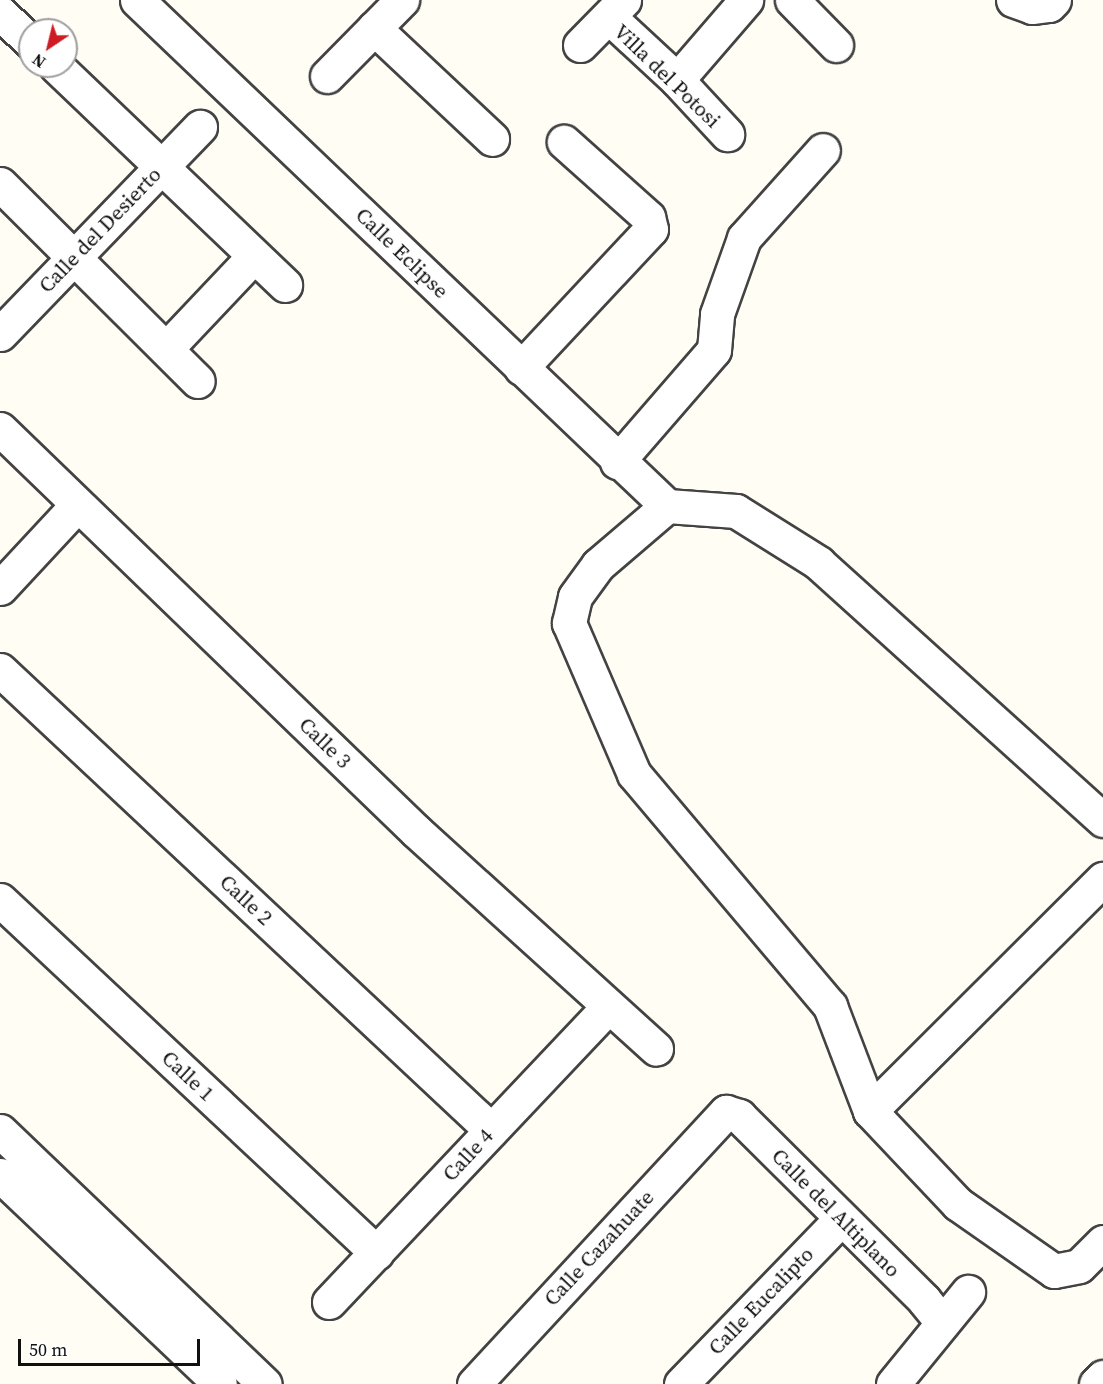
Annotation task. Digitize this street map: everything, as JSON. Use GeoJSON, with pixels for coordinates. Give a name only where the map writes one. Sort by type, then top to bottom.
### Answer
{"type":"FeatureCollection","features":[{"type":"Feature","properties":{"kind":"street","name":"Calle Eclipse"},"geometry":{"type":"LineString","coordinates":[[137,0],[617,462],[667,506]]}},
{"type":"Feature","properties":{"kind":"street"},"geometry":{"type":"LineString","coordinates":[[327,76],[402,0]]}},
{"type":"Feature","properties":{"kind":"street"},"geometry":{"type":"LineString","coordinates":[[677,80],[746,0]]}},
{"type":"Feature","properties":{"kind":"street"},"geometry":{"type":"LineString","coordinates":[[792,0],[836,45]]}},
{"type":"Feature","properties":{"kind":"street"},"geometry":{"type":"LineString","coordinates":[[1013,0],[1032,7],[1049,5],[1054,0]]}},
{"type":"Feature","properties":{"kind":"street","name":"Villa del Potosi"},"geometry":{"type":"LineString","coordinates":[[580,45],[616,9],[727,134]]}},
{"type":"Feature","properties":{"kind":"street"},"geometry":{"type":"LineString","coordinates":[[0,13],[18,30]]}},
{"type":"Feature","properties":{"kind":"street"},"geometry":{"type":"LineString","coordinates":[[374,28],[492,139]]}},
{"type":"Feature","properties":{"kind":"street"},"geometry":{"type":"LineString","coordinates":[[69,78],[285,285]]}},
{"type":"Feature","properties":{"kind":"street","name":"Calle del Desierto"},"geometry":{"type":"LineString","coordinates":[[0,334],[200,127]]}},
{"type":"Feature","properties":{"kind":"street"},"geometry":{"type":"LineString","coordinates":[[521,368],[651,229],[648,217],[564,142]]}},
{"type":"Feature","properties":{"kind":"street"},"geometry":{"type":"LineString","coordinates":[[617,462],[714,350],[717,314],[744,238],[822,150]]}},
{"type":"Feature","properties":{"kind":"street"},"geometry":{"type":"LineString","coordinates":[[0,184],[198,381]]}},
{"type":"Feature","properties":{"kind":"street"},"geometry":{"type":"LineString","coordinates":[[166,349],[253,256]]}},
{"type":"Feature","properties":{"kind":"street","name":"Calle 3"},"geometry":{"type":"LineString","coordinates":[[0,429],[416,831],[607,1008],[656,1049]]}},
{"type":"Feature","properties":{"kind":"street"},"geometry":{"type":"LineString","coordinates":[[0,588],[77,505]]}},
{"type":"Feature","properties":{"kind":"street"},"geometry":{"type":"LineString","coordinates":[[1103,820],[819,563],[736,511],[667,506],[598,565],[575,597],[569,623],[634,774],[830,1006],[870,1111],[958,1204],[1054,1270],[1079,1266],[1103,1242]]}},
{"type":"Feature","properties":{"kind":"street","name":"Calle 2"},"geometry":{"type":"LineString","coordinates":[[0,670],[492,1130]]}},
{"type":"Feature","properties":{"kind":"street"},"geometry":{"type":"LineString","coordinates":[[870,1111],[1103,879]]}},
{"type":"Feature","properties":{"kind":"street","name":"Calle 1"},"geometry":{"type":"LineString","coordinates":[[0,900],[377,1253]]}},
{"type":"Feature","properties":{"kind":"street","name":"Calle 4"},"geometry":{"type":"LineString","coordinates":[[329,1302],[607,1008]]}},
{"type":"Feature","properties":{"kind":"street","name":"Calle del Altiplano"},"geometry":{"type":"LineString","coordinates":[[726,1112],[739,1116],[941,1321]]}},
{"type":"Feature","properties":{"kind":"street","name":"Calle Cazahuate"},"geometry":{"type":"LineString","coordinates":[[478,1383],[726,1112]]}},
{"type":"Feature","properties":{"kind":"street"},"geometry":{"type":"LineString","coordinates":[[0,1131],[265,1384]]}},
{"type":"Feature","properties":{"kind":"street"},"geometry":{"type":"LineString","coordinates":[[37,1165],[5,1189],[220,1384]]}},
{"type":"Feature","properties":{"kind":"street","name":"Calle Eucalipto"},"geometry":{"type":"LineString","coordinates":[[681,1384],[841,1218]]}},
{"type":"Feature","properties":{"kind":"street"},"geometry":{"type":"LineString","coordinates":[[909,1379],[941,1321],[968,1292]]}},
{"type":"Feature","properties":{"kind":"street"},"geometry":{"type":"LineString","coordinates":[[1096,1384],[1103,1377]]}}]}
